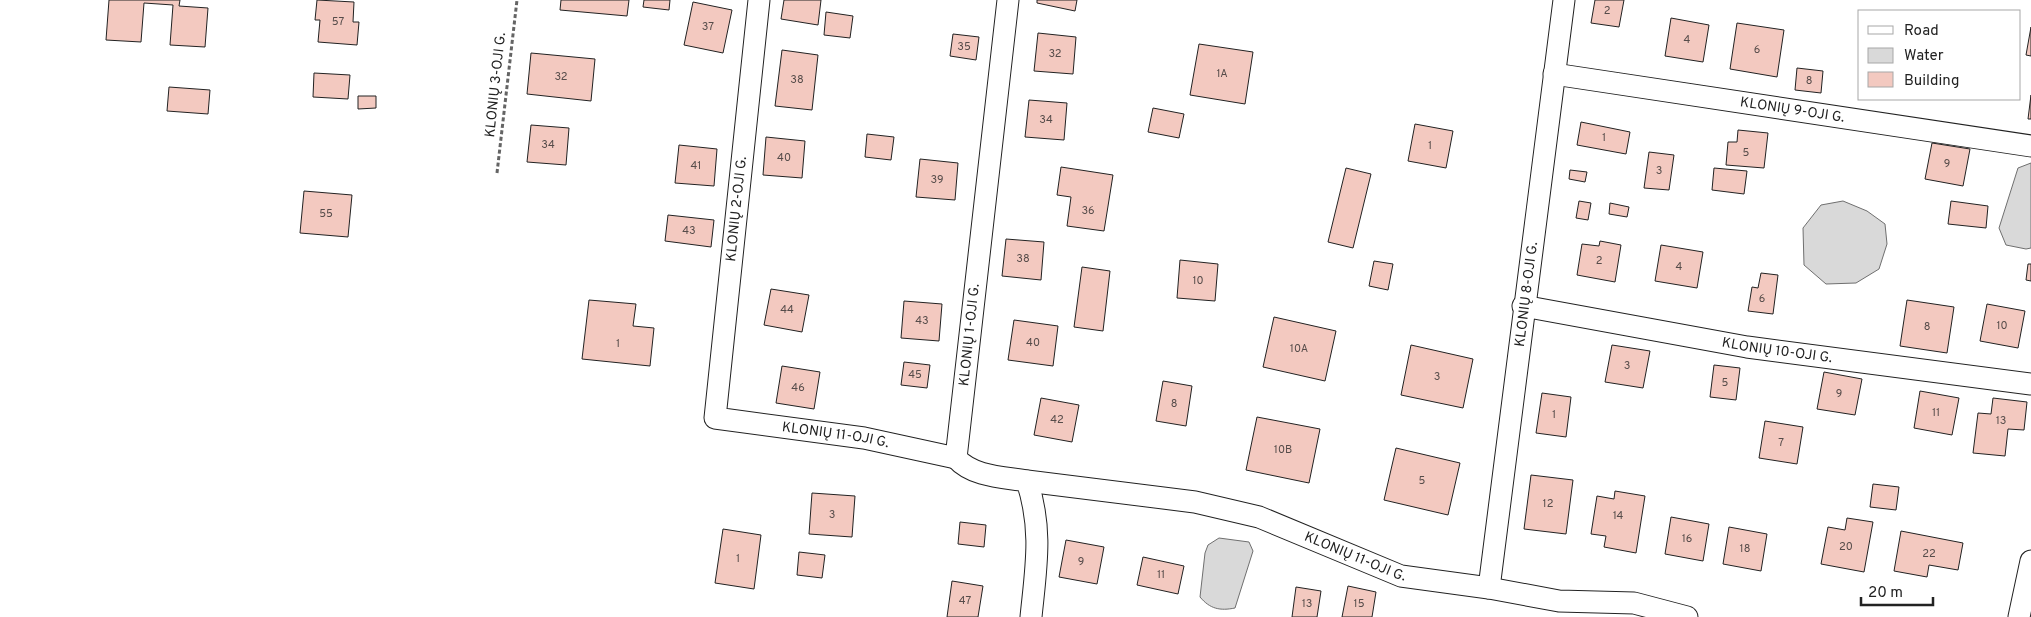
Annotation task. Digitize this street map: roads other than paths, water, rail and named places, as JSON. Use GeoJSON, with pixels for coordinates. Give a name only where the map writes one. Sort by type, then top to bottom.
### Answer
{"type":"FeatureCollection","features":[{"type":"Feature","properties":{"kind":"street","name":"KLONIŲ 2-OJI G."},"geometry":{"type":"LineString","coordinates":[[715,418],[759,0]]}},
{"type":"Feature","properties":{"kind":"street","name":"KLONIŲ 1-OJI G."},"geometry":{"type":"LineString","coordinates":[[956,458],[1008,0]]}},
{"type":"Feature","properties":{"kind":"street","name":"KLONIŲ 8-OJI G."},"geometry":{"type":"LineString","coordinates":[[1489,588],[1564,0]]}},
{"type":"Feature","properties":{"kind":"street","name":"KLONIŲ 9-OJI G."},"geometry":{"type":"LineString","coordinates":[[1554,74],[2031,146]]}},
{"type":"Feature","properties":{"kind":"street","name":"KLONIŲ 10-OJI G."},"geometry":{"type":"LineString","coordinates":[[1524,306],[1747,347],[2031,384]]}},
{"type":"Feature","properties":{"kind":"street","name":"KLONIŲ 11-OJI G."},"geometry":{"type":"LineString","coordinates":[[715,418],[864,438],[956,458]]}},
{"type":"Feature","properties":{"kind":"street"},"geometry":{"type":"LineString","coordinates":[[956,458],[964,466],[978,473],[1027,481],[1038,522],[1031,617]]}},
{"type":"Feature","properties":{"kind":"street","name":"KLONIŲ 11-OJI G."},"geometry":{"type":"LineString","coordinates":[[1027,481],[1195,502],[1250,515],[1401,576],[1489,588],[1564,609],[1634,603],[1687,617]]}},
{"type":"Feature","properties":{"kind":"street"},"geometry":{"type":"LineString","coordinates":[[2019,617],[2031,561]]}},
{"type":"Feature","properties":{"kind":"water"},"geometry":{"type":"Polygon","coordinates":[[[2031,163],[2031,248],[2026,249],[2006,245],[1999,228],[2018,168],[2031,163]]]}},
{"type":"Feature","properties":{"kind":"water"},"geometry":{"type":"Polygon","coordinates":[[[1843,201],[1867,211],[1885,224],[1887,244],[1879,269],[1856,283],[1826,284],[1804,265],[1803,228],[1821,205],[1843,201]]]}},
{"type":"Feature","properties":{"kind":"water"},"geometry":{"type":"Polygon","coordinates":[[[1219,538],[1249,542],[1253,551],[1235,608],[1212,607],[1200,597],[1205,553],[1208,545],[1219,538]]]}}]}
